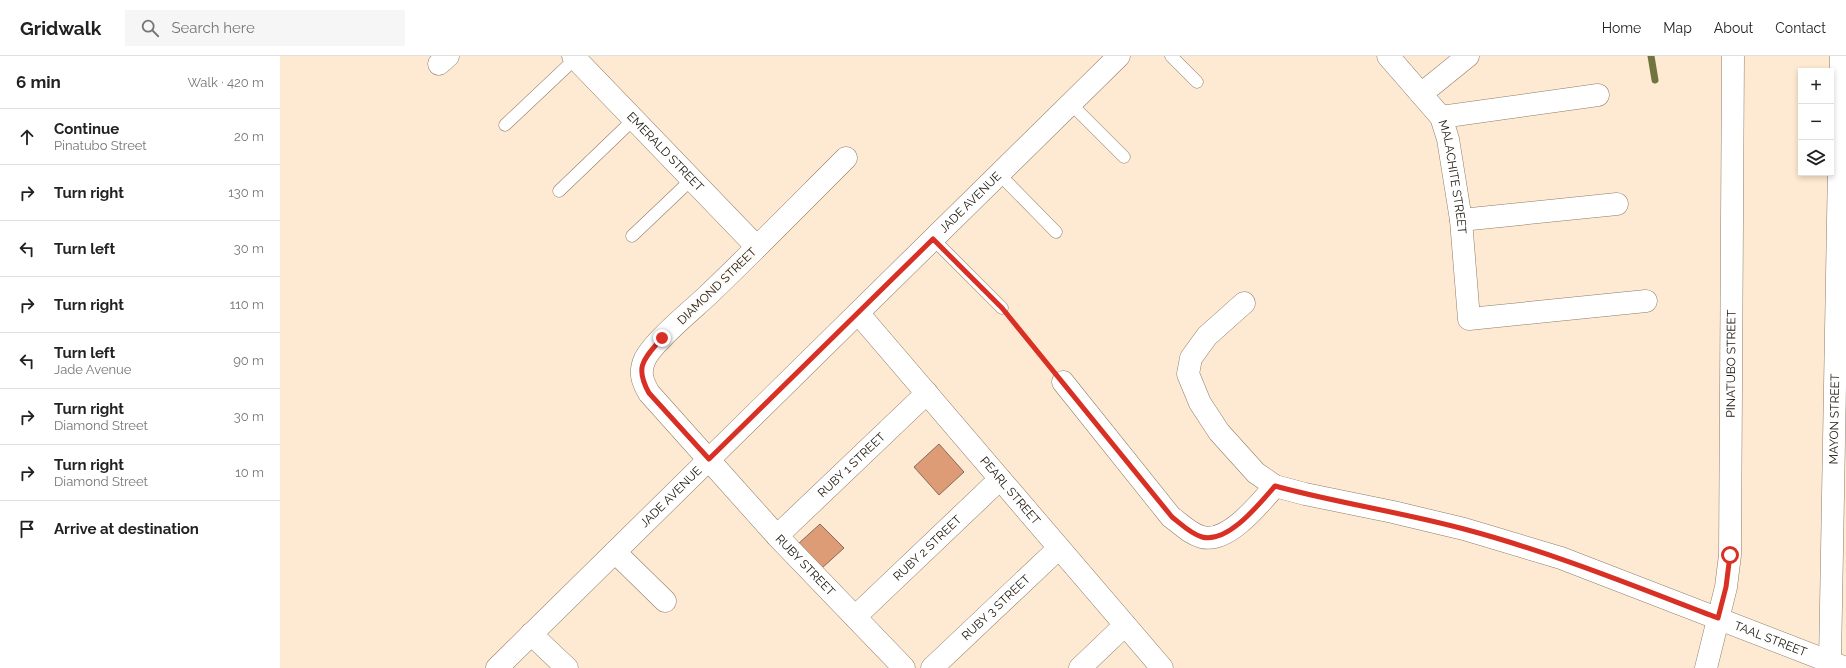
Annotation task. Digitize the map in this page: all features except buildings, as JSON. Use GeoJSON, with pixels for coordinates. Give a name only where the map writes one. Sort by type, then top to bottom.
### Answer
{"type":"FeatureCollection","features":[{"type":"Feature","properties":{"kind":"street","name":"JADE AVENUE"},"geometry":{"type":"LineString","coordinates":[[496,668],[1120,56]]}},
{"type":"Feature","properties":{"kind":"street","name":"MALACHITE STREET"},"geometry":{"type":"LineString","coordinates":[[1388,56],[1441,116],[1448,139],[1461,220],[1469,319],[1646,301]]}},
{"type":"Feature","properties":{"kind":"street"},"geometry":{"type":"LineString","coordinates":[[1421,94],[1468,56]]}},
{"type":"Feature","properties":{"kind":"street","name":"PINATUBO STREET"},"geometry":{"type":"LineString","coordinates":[[1706,668],[1726,587],[1730,555],[1733,56]]}},
{"type":"Feature","properties":{"kind":"street","name":"MAYON STREET"},"geometry":{"type":"LineString","coordinates":[[1838,664],[1841,56]]}},
{"type":"Feature","properties":{"kind":"street","name":"EMERALD STREET"},"geometry":{"type":"LineString","coordinates":[[575,57],[757,247]]}},
{"type":"Feature","properties":{"kind":"street"},"geometry":{"type":"LineString","coordinates":[[1441,116],[1598,95]]}},
{"type":"Feature","properties":{"kind":"street","name":"DIAMOND STREET"},"geometry":{"type":"LineString","coordinates":[[709,459],[649,393],[642,381],[640,372],[646,358],[662,338],[757,247],[846,158]]}},
{"type":"Feature","properties":{"kind":"street"},"geometry":{"type":"LineString","coordinates":[[1461,220],[1617,204]]}},
{"type":"Feature","properties":{"kind":"street","name":"TAAL STREET"},"geometry":{"type":"LineString","coordinates":[[1244,303],[1207,336],[1191,358],[1188,374],[1200,403],[1219,432],[1256,473],[1275,486],[1464,529],[1561,558],[1838,664]]}},
{"type":"Feature","properties":{"kind":"street","name":"PEARL STREET"},"geometry":{"type":"LineString","coordinates":[[858,313],[1162,668]]}},
{"type":"Feature","properties":{"kind":"street"},"geometry":{"type":"LineString","coordinates":[[1063,382],[1172,517],[1203,538],[1218,536],[1234,528],[1247,518],[1275,486]]}},
{"type":"Feature","properties":{"kind":"street","name":"RUBY 1 STREET"},"geometry":{"type":"LineString","coordinates":[[777,536],[927,393]]}},
{"type":"Feature","properties":{"kind":"street","name":"RUBY STREET"},"geometry":{"type":"LineString","coordinates":[[709,459],[777,536],[904,668]]}},
{"type":"Feature","properties":{"kind":"street","name":"RUBY 2 STREET"},"geometry":{"type":"LineString","coordinates":[[855,617],[1000,479]]}},
{"type":"Feature","properties":{"kind":"street","name":"RUBY 3 STREET"},"geometry":{"type":"LineString","coordinates":[[932,668],[1059,548]]}},
{"type":"Feature","properties":{"kind":"street"},"geometry":{"type":"LineString","coordinates":[[614,552],[665,602]]}},
{"type":"Feature","properties":{"kind":"street"},"geometry":{"type":"LineString","coordinates":[[1080,668],[1125,625]]}},
{"type":"Feature","properties":{"kind":"street"},"geometry":{"type":"LineString","coordinates":[[531,634],[567,668]]}},
{"type":"Feature","properties":{"kind":"lane"},"geometry":{"type":"LineString","coordinates":[[1171,56],[1197,82]]}},
{"type":"Feature","properties":{"kind":"lane"},"geometry":{"type":"LineString","coordinates":[[506,125],[575,57]]}},
{"type":"Feature","properties":{"kind":"lane"},"geometry":{"type":"LineString","coordinates":[[1071,104],[1124,157]]}},
{"type":"Feature","properties":{"kind":"lane"},"geometry":{"type":"LineString","coordinates":[[559,191],[634,119]]}},
{"type":"Feature","properties":{"kind":"lane"},"geometry":{"type":"LineString","coordinates":[[999,174],[1056,232]]}},
{"type":"Feature","properties":{"kind":"lane"},"geometry":{"type":"LineString","coordinates":[[632,236],[692,179]]}},
{"type":"Feature","properties":{"kind":"lane"},"geometry":{"type":"LineString","coordinates":[[933,239],[1002,308]]}},
{"type":"Feature","properties":{"kind":"path"},"geometry":{"type":"LineString","coordinates":[[1002,308],[1063,382]]}},
{"type":"Feature","properties":{"kind":"waterway"},"geometry":{"type":"LineString","coordinates":[[1651,56],[1655,80]]}},
{"type":"Feature","properties":{"kind":"route"},"geometry":{"type":"LineString","coordinates":[[662,338],[646,358],[640,372],[642,381],[649,393],[709,459],[933,239],[1002,308],[1172,517],[1189,530],[1203,538],[1218,536],[1234,528],[1247,518],[1275,486],[1464,529],[1561,558],[1718,618],[1726,587],[1730,555]]}}]}
